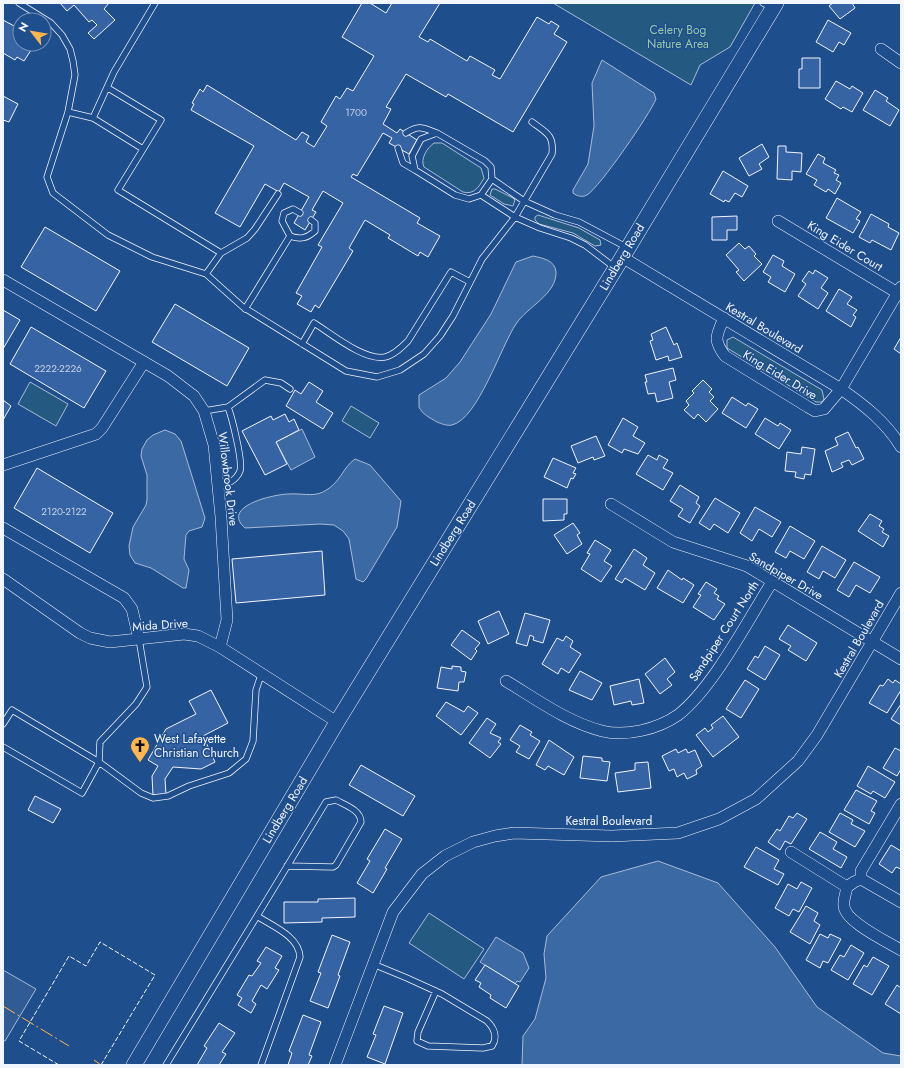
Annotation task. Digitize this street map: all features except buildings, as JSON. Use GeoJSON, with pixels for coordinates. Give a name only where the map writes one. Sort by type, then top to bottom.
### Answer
{"type":"FeatureCollection","features":[{"type":"Feature","properties":{"kind":"main road","name":"Lindberg Road"},"geometry":{"type":"LineString","coordinates":[[134,1065],[337,722],[622,258],[771,5]]}},
{"type":"Feature","properties":{"kind":"street"},"geometry":{"type":"LineString","coordinates":[[881,49],[901,62]]}},
{"type":"Feature","properties":{"kind":"street","name":"King Eider Court"},"geometry":{"type":"LineString","coordinates":[[778,221],[900,292]]}},
{"type":"Feature","properties":{"kind":"street","name":"Kestral Boulevard"},"geometry":{"type":"LineString","coordinates":[[622,258],[841,389],[870,410],[895,437],[901,447]]}},
{"type":"Feature","properties":{"kind":"street","name":"Willowbrook Drive"},"geometry":{"type":"LineString","coordinates":[[3,280],[168,376],[194,396],[204,411],[214,446],[218,487],[227,620],[220,647]]}},
{"type":"Feature","properties":{"kind":"street","name":"King Eider Drive"},"geometry":{"type":"LineString","coordinates":[[724,318],[716,336],[718,347],[725,356],[815,411],[824,409],[841,389],[900,292]]}},
{"type":"Feature","properties":{"kind":"street"},"geometry":{"type":"LineString","coordinates":[[3,465],[96,434],[102,428],[144,362]]}},
{"type":"Feature","properties":{"kind":"street","name":"Sandpiper Drive"},"geometry":{"type":"LineString","coordinates":[[611,504],[673,542],[747,566],[901,659]]}},
{"type":"Feature","properties":{"kind":"street"},"geometry":{"type":"LineString","coordinates":[[3,528],[124,598],[132,609],[139,638]]}},
{"type":"Feature","properties":{"kind":"street","name":"Mida Drive"},"geometry":{"type":"LineString","coordinates":[[3,579],[80,633],[90,638],[110,642],[184,634],[198,636],[220,647],[337,722]]}},
{"type":"Feature","properties":{"kind":"street","name":"Sandpiper Court North"},"geometry":{"type":"LineString","coordinates":[[506,681],[572,720],[603,731],[623,733],[653,727],[678,715],[711,680],[772,582]]}},
{"type":"Feature","properties":{"kind":"street","name":"Kestral Boulevard"},"geometry":{"type":"LineString","coordinates":[[335,1065],[393,912],[408,890],[422,874],[445,856],[473,842],[514,833],[612,836],[678,833],[719,819],[756,800],[798,761],[836,706],[901,593]]}},
{"type":"Feature","properties":{"kind":"street"},"geometry":{"type":"LineString","coordinates":[[861,879],[862,871],[901,804]]}},
{"type":"Feature","properties":{"kind":"street"},"geometry":{"type":"LineString","coordinates":[[791,852],[847,887]]}},
{"type":"Feature","properties":{"kind":"street"},"geometry":{"type":"LineString","coordinates":[[847,887],[861,879]]}},
{"type":"Feature","properties":{"kind":"street"},"geometry":{"type":"LineString","coordinates":[[861,879],[901,902]]}},
{"type":"Feature","properties":{"kind":"street"},"geometry":{"type":"LineString","coordinates":[[847,887],[844,906],[846,912],[859,924],[901,950]]}},
{"type":"Feature","properties":{"kind":"lane"},"geometry":{"type":"LineString","coordinates":[[19,3],[51,23],[62,35],[70,49],[73,61],[74,75],[68,112],[47,176],[53,193],[108,235],[152,257],[206,274],[245,309],[346,371],[377,377],[400,370],[424,354],[440,336],[453,316],[490,247],[515,217],[552,154],[553,143],[550,135],[532,122]]}},
{"type":"Feature","properties":{"kind":"lane"},"geometry":{"type":"LineString","coordinates":[[93,118],[114,72],[155,3]]}},
{"type":"Feature","properties":{"kind":"lane"},"geometry":{"type":"LineString","coordinates":[[108,88],[161,120],[118,190],[220,253]]}},
{"type":"Feature","properties":{"kind":"lane"},"geometry":{"type":"LineString","coordinates":[[68,112],[93,118],[143,149]]}},
{"type":"Feature","properties":{"kind":"lane"},"geometry":{"type":"LineString","coordinates":[[398,148],[403,163],[455,195],[469,199],[481,195],[492,179],[491,167],[485,161],[437,133],[420,127],[415,127],[406,133]]}},
{"type":"Feature","properties":{"kind":"lane"},"geometry":{"type":"LineString","coordinates":[[414,170],[412,156],[421,139],[437,133]]}},
{"type":"Feature","properties":{"kind":"lane"},"geometry":{"type":"LineString","coordinates":[[492,179],[524,201],[555,215],[579,222],[622,258]]}},
{"type":"Feature","properties":{"kind":"lane"},"geometry":{"type":"LineString","coordinates":[[206,274],[220,253],[247,238],[255,229],[278,194]]}},
{"type":"Feature","properties":{"kind":"lane"},"geometry":{"type":"LineString","coordinates":[[481,195],[515,217],[622,258]]}},
{"type":"Feature","properties":{"kind":"lane"},"geometry":{"type":"LineString","coordinates":[[300,213],[293,209],[284,213],[282,221],[290,236],[297,238],[308,237],[315,231],[315,223],[311,220]]}},
{"type":"Feature","properties":{"kind":"lane"},"geometry":{"type":"LineString","coordinates":[[245,309],[290,236]]}},
{"type":"Feature","properties":{"kind":"lane"},"geometry":{"type":"LineString","coordinates":[[302,344],[314,323],[362,352],[371,356],[386,356],[399,350],[408,341],[451,272],[470,282]]}},
{"type":"Feature","properties":{"kind":"lane"},"geometry":{"type":"LineString","coordinates":[[204,411],[228,407],[266,380],[281,383],[290,389]]}},
{"type":"Feature","properties":{"kind":"lane"},"geometry":{"type":"LineString","coordinates":[[218,487],[234,481],[240,470],[232,418],[228,407]]}},
{"type":"Feature","properties":{"kind":"lane"},"geometry":{"type":"LineString","coordinates":[[3,747],[82,792],[100,762],[100,742],[136,704],[147,687],[139,638]]}},
{"type":"Feature","properties":{"kind":"lane"},"geometry":{"type":"LineString","coordinates":[[3,724],[12,710],[100,762],[141,793],[153,798],[168,796],[189,786],[230,773],[246,759],[253,741],[256,690],[261,674]]}},
{"type":"Feature","properties":{"kind":"lane"},"geometry":{"type":"LineString","coordinates":[[166,1065],[257,916],[287,866],[326,802],[336,800],[358,812],[361,816],[361,822],[336,865],[333,867],[287,866]]}},
{"type":"Feature","properties":{"kind":"lane"},"geometry":{"type":"LineString","coordinates":[[257,916],[291,938],[300,949],[300,957],[261,1065]]}},
{"type":"Feature","properties":{"kind":"lane"},"geometry":{"type":"LineString","coordinates":[[373,964],[436,991],[473,1012],[492,1026],[495,1040],[492,1046],[484,1048],[428,1046],[417,1041],[418,1032],[436,991]]}},
{"type":"Feature","properties":{"kind":"green space","name":"Celery Bog Nature Area"},"geometry":{"type":"Polygon","coordinates":[[[553,3],[755,3],[730,47],[700,65],[691,85],[553,3]]]}},
{"type":"Feature","properties":{"kind":"green space"},"geometry":{"type":"Polygon","coordinates":[[[434,143],[442,143],[481,168],[484,178],[476,190],[467,193],[463,192],[424,167],[423,161],[425,154],[434,143]]]}},
{"type":"Feature","properties":{"kind":"green space"},"geometry":{"type":"Polygon","coordinates":[[[492,189],[513,198],[515,200],[513,206],[504,204],[490,195],[492,189]]]}},
{"type":"Feature","properties":{"kind":"green space"},"geometry":{"type":"Polygon","coordinates":[[[538,215],[579,228],[600,240],[601,245],[595,246],[573,233],[539,224],[535,220],[535,217],[538,215]]]}},
{"type":"Feature","properties":{"kind":"green space"},"geometry":{"type":"Polygon","coordinates":[[[733,337],[822,390],[824,399],[822,402],[816,402],[727,348],[727,340],[733,337]]]}},
{"type":"Feature","properties":{"kind":"green space"},"geometry":{"type":"Polygon","coordinates":[[[30,382],[68,404],[56,426],[18,404],[30,382]]]}},
{"type":"Feature","properties":{"kind":"green space"},"geometry":{"type":"Polygon","coordinates":[[[351,406],[379,423],[370,438],[342,421],[351,406]]]}},
{"type":"Feature","properties":{"kind":"green space"},"geometry":{"type":"Polygon","coordinates":[[[429,913],[484,949],[464,979],[409,943],[429,913]]]}},
{"type":"Feature","properties":{"kind":"shaded area"},"geometry":{"type":"Polygon","coordinates":[[[602,60],[654,93],[656,99],[635,134],[613,165],[587,195],[580,196],[573,193],[573,190],[588,164],[594,126],[592,83],[602,60]]]}},
{"type":"Feature","properties":{"kind":"shaded area"},"geometry":{"type":"Polygon","coordinates":[[[533,256],[548,260],[555,268],[555,280],[552,287],[547,294],[516,324],[480,396],[471,410],[462,420],[452,425],[437,422],[422,412],[419,407],[419,395],[446,378],[460,362],[491,314],[516,262],[533,256]]]}},
{"type":"Feature","properties":{"kind":"shaded area"},"geometry":{"type":"Polygon","coordinates":[[[302,429],[315,457],[291,470],[276,442],[302,429]]]}},
{"type":"Feature","properties":{"kind":"shaded area"},"geometry":{"type":"Polygon","coordinates":[[[165,430],[175,434],[181,441],[205,518],[202,527],[189,531],[186,535],[184,559],[189,570],[186,588],[183,588],[151,568],[135,563],[130,555],[129,546],[133,527],[146,505],[147,500],[147,475],[141,456],[142,449],[147,440],[153,435],[165,430]]]}},
{"type":"Feature","properties":{"kind":"shaded area"},"geometry":{"type":"Polygon","coordinates":[[[355,459],[370,465],[401,501],[397,527],[363,582],[356,579],[349,539],[343,531],[334,525],[320,524],[245,528],[239,520],[239,513],[244,508],[262,499],[273,496],[293,494],[311,495],[323,492],[338,480],[355,459]]]}},
{"type":"Feature","properties":{"kind":"shaded area"},"geometry":{"type":"Polygon","coordinates":[[[658,861],[718,883],[775,947],[817,1007],[883,1053],[901,1056],[901,1065],[522,1065],[523,1036],[535,1019],[546,978],[544,954],[547,936],[601,877],[658,861]]]}},
{"type":"Feature","properties":{"kind":"shaded area"},"geometry":{"type":"Polygon","coordinates":[[[496,937],[523,953],[529,968],[520,982],[517,981],[515,984],[480,962],[496,937]]]}},
{"type":"Feature","properties":{"kind":"shaded area"},"geometry":{"type":"Polygon","coordinates":[[[3,970],[36,989],[5,1041],[3,1040],[3,970]]]}},
{"type":"Feature","properties":{"kind":"fence"},"geometry":{"type":"LineString","coordinates":[[59,1065],[19,1041],[69,956],[86,966],[100,942],[155,975],[101,1065]]}},
{"type":"Feature","properties":{"kind":"power"},"geometry":{"type":"LineString","coordinates":[[3,1006],[69,1046]]}},
{"type":"Feature","properties":{"kind":"power"},"geometry":{"type":"LineString","coordinates":[[94,1060],[101,1065]]}},
{"type":"Feature","properties":{"kind":"place","name":"West Lafayette Christian Church"},"geometry":{"type":"Point","coordinates":[140,763]}}]}
